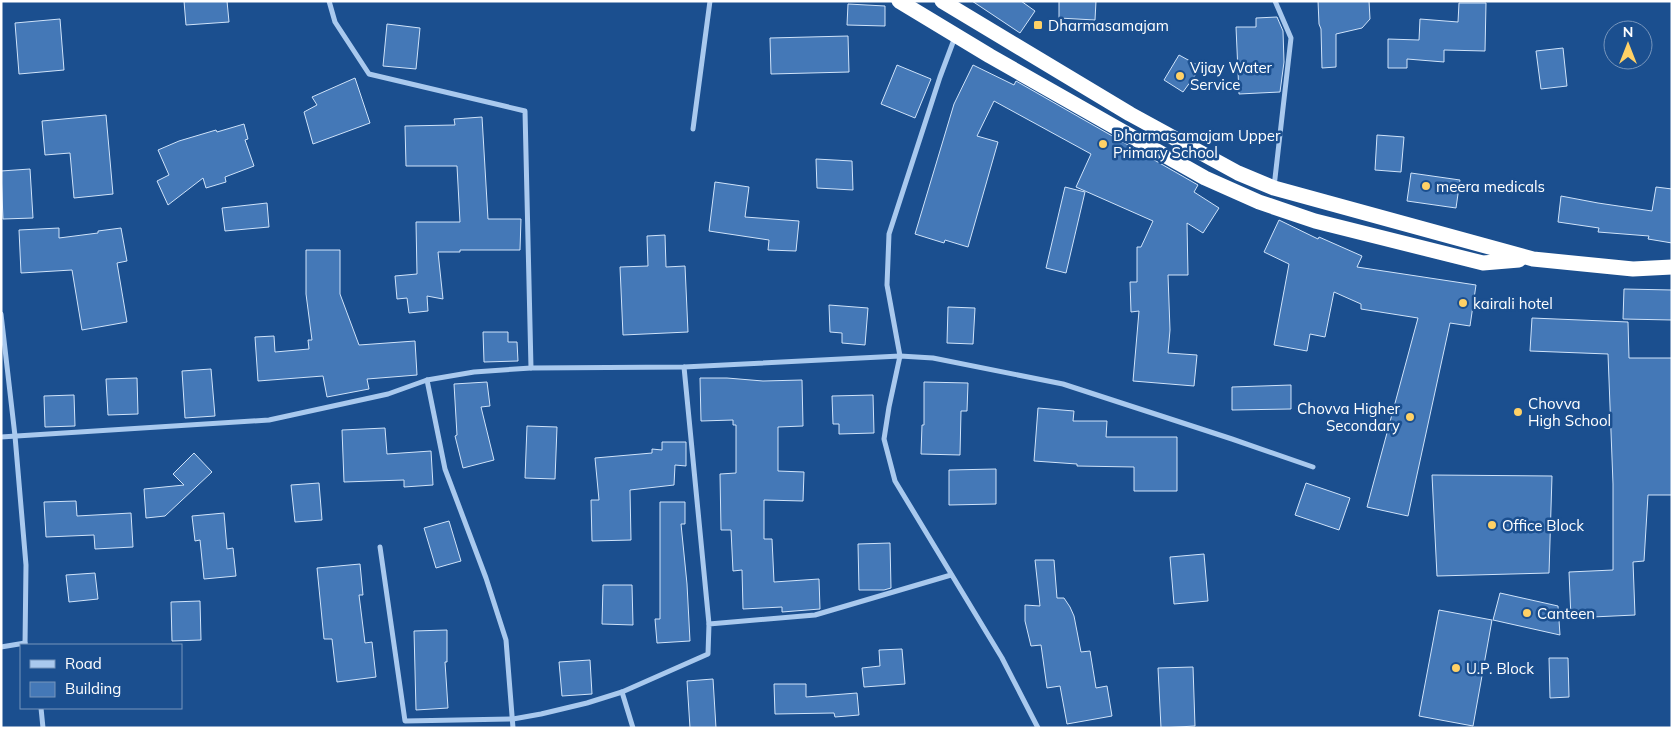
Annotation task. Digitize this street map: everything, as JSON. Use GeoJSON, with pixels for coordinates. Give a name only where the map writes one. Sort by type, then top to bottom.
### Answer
{"type":"FeatureCollection","features":[{"type":"Feature","properties":{"kind":"highway"},"geometry":{"type":"LineString","coordinates":[[899,1],[1198,174],[1259,202],[1315,221],[1483,263],[1532,259]]}},
{"type":"Feature","properties":{"kind":"highway"},"geometry":{"type":"LineString","coordinates":[[942,1],[1146,123],[1238,173],[1274,188],[1532,259],[1633,269],[1672,267]]}},
{"type":"Feature","properties":{"kind":"highway"},"geometry":{"type":"LineString","coordinates":[[956,35],[965,15]]}},
{"type":"Feature","properties":{"kind":"street"},"geometry":{"type":"LineString","coordinates":[[329,1],[335,22],[369,74],[525,111],[531,368]]}},
{"type":"Feature","properties":{"kind":"street"},"geometry":{"type":"LineString","coordinates":[[694,129],[710,1]]}},
{"type":"Feature","properties":{"kind":"street"},"geometry":{"type":"LineString","coordinates":[[1274,188],[1291,38],[1275,1]]}},
{"type":"Feature","properties":{"kind":"street"},"geometry":{"type":"LineString","coordinates":[[956,35],[940,77],[889,234],[887,285],[900,356],[884,439],[896,481],[1002,658],[1038,728]]}},
{"type":"Feature","properties":{"kind":"street"},"geometry":{"type":"LineString","coordinates":[[1,314],[15,436],[26,565],[25,644]]}},
{"type":"Feature","properties":{"kind":"street"},"geometry":{"type":"LineString","coordinates":[[1,438],[269,420],[388,394],[427,380],[474,372],[531,368],[684,367],[900,356],[933,358],[1063,384],[1232,438],[1313,467]]}},
{"type":"Feature","properties":{"kind":"street"},"geometry":{"type":"LineString","coordinates":[[380,547],[405,721],[512,719],[587,703],[622,692],[708,654],[709,624],[684,367]]}},
{"type":"Feature","properties":{"kind":"street"},"geometry":{"type":"LineString","coordinates":[[427,380],[445,469],[486,578],[506,640],[513,728]]}},
{"type":"Feature","properties":{"kind":"street"},"geometry":{"type":"LineString","coordinates":[[709,624],[815,615],[951,575]]}},
{"type":"Feature","properties":{"kind":"street"},"geometry":{"type":"LineString","coordinates":[[1,647],[20,645]]}},
{"type":"Feature","properties":{"kind":"street"},"geometry":{"type":"LineString","coordinates":[[622,692],[633,728]]}},
{"type":"Feature","properties":{"kind":"street"},"geometry":{"type":"LineString","coordinates":[[40,709],[43,728]]}},
{"type":"Feature","properties":{"kind":"building"},"geometry":{"type":"Polygon","coordinates":[[[184,1],[227,1],[229,22],[186,25],[184,1]]]}},
{"type":"Feature","properties":{"kind":"building"},"geometry":{"type":"Polygon","coordinates":[[[972,1],[1021,1],[1035,11],[1020,33],[972,1]]]}},
{"type":"Feature","properties":{"kind":"building"},"geometry":{"type":"Polygon","coordinates":[[[1059,1],[1096,1],[1095,20],[1059,18],[1059,1]]]}},
{"type":"Feature","properties":{"kind":"building"},"geometry":{"type":"Polygon","coordinates":[[[1318,1],[1369,1],[1370,19],[1362,28],[1336,34],[1336,67],[1322,68],[1318,1]]]}},
{"type":"Feature","properties":{"kind":"building"},"geometry":{"type":"Polygon","coordinates":[[[1459,3],[1486,3],[1485,51],[1444,50],[1444,62],[1407,59],[1407,68],[1388,68],[1388,39],[1419,40],[1420,19],[1458,22],[1459,3]]]}},
{"type":"Feature","properties":{"kind":"building"},"geometry":{"type":"Polygon","coordinates":[[[848,4],[885,6],[885,26],[847,25],[848,4]]]}},
{"type":"Feature","properties":{"kind":"building"},"geometry":{"type":"Polygon","coordinates":[[[1277,17],[1283,31],[1284,62],[1280,92],[1239,94],[1236,27],[1256,27],[1256,18],[1277,17]]]}},
{"type":"Feature","properties":{"kind":"building"},"geometry":{"type":"Polygon","coordinates":[[[60,19],[64,70],[19,74],[15,23],[60,19]]]}},
{"type":"Feature","properties":{"kind":"building"},"geometry":{"type":"Polygon","coordinates":[[[387,24],[420,28],[416,69],[383,66],[387,24]]]}},
{"type":"Feature","properties":{"kind":"building"},"geometry":{"type":"Polygon","coordinates":[[[848,36],[849,72],[771,74],[770,38],[848,36]]]}},
{"type":"Feature","properties":{"kind":"building"},"geometry":{"type":"Polygon","coordinates":[[[1563,48],[1567,86],[1541,89],[1536,51],[1563,48]]]}},
{"type":"Feature","properties":{"kind":"building","name":"Vijay Water Service"},"geometry":{"type":"Polygon","coordinates":[[[1179,55],[1201,67],[1183,92],[1164,80],[1179,55]]]}},
{"type":"Feature","properties":{"kind":"building"},"geometry":{"type":"Polygon","coordinates":[[[897,65],[931,79],[915,118],[881,104],[897,65]]]}},
{"type":"Feature","properties":{"kind":"building"},"geometry":{"type":"Polygon","coordinates":[[[973,65],[1014,85],[1016,81],[1198,185],[1194,192],[1219,208],[1203,233],[1187,223],[1188,275],[1168,275],[1170,330],[1168,353],[1197,355],[1194,386],[1133,381],[1139,311],[1131,312],[1130,282],[1137,282],[1137,247],[1141,247],[1153,221],[1076,187],[1091,154],[994,101],[977,136],[998,142],[968,247],[945,240],[944,243],[915,234],[954,104],[973,65]]]}},
{"type":"Feature","properties":{"kind":"building"},"geometry":{"type":"Polygon","coordinates":[[[355,78],[370,123],[313,144],[304,112],[317,105],[312,97],[355,78]]]}},
{"type":"Feature","properties":{"kind":"building"},"geometry":{"type":"Polygon","coordinates":[[[106,115],[113,194],[74,198],[70,153],[45,155],[42,121],[106,115]]]}},
{"type":"Feature","properties":{"kind":"building"},"geometry":{"type":"Polygon","coordinates":[[[482,117],[488,219],[521,219],[520,250],[438,252],[443,299],[427,296],[428,311],[409,313],[407,298],[397,299],[395,276],[417,274],[416,222],[460,222],[457,166],[406,166],[405,126],[455,125],[454,119],[482,117]]]}},
{"type":"Feature","properties":{"kind":"building"},"geometry":{"type":"Polygon","coordinates":[[[244,124],[248,139],[245,140],[254,166],[225,177],[226,182],[206,188],[203,178],[168,205],[157,181],[169,175],[158,150],[179,141],[244,124]]]}},
{"type":"Feature","properties":{"kind":"building"},"geometry":{"type":"Polygon","coordinates":[[[1377,135],[1404,137],[1401,172],[1375,170],[1377,135]]]}},
{"type":"Feature","properties":{"kind":"building"},"geometry":{"type":"Polygon","coordinates":[[[816,159],[852,161],[853,190],[817,188],[816,159]]]}},
{"type":"Feature","properties":{"kind":"building"},"geometry":{"type":"Polygon","coordinates":[[[30,169],[33,218],[3,219],[1,171],[30,169]]]}},
{"type":"Feature","properties":{"kind":"building"},"geometry":{"type":"Polygon","coordinates":[[[1411,173],[1460,180],[1456,208],[1407,201],[1411,173]]]}},
{"type":"Feature","properties":{"kind":"building"},"geometry":{"type":"Polygon","coordinates":[[[715,182],[749,187],[745,217],[799,221],[796,251],[768,250],[769,240],[709,231],[715,182]]]}},
{"type":"Feature","properties":{"kind":"building"},"geometry":{"type":"Polygon","coordinates":[[[1065,187],[1085,192],[1066,273],[1046,268],[1065,187]]]}},
{"type":"Feature","properties":{"kind":"building"},"geometry":{"type":"Polygon","coordinates":[[[1656,187],[1672,189],[1672,243],[1648,239],[1649,236],[1598,232],[1599,228],[1558,222],[1561,196],[1652,211],[1656,187]]]}},
{"type":"Feature","properties":{"kind":"building"},"geometry":{"type":"Polygon","coordinates":[[[267,203],[269,227],[225,231],[222,208],[267,203]]]}},
{"type":"Feature","properties":{"kind":"building"},"geometry":{"type":"Polygon","coordinates":[[[1279,220],[1318,239],[1319,237],[1362,256],[1357,267],[1476,285],[1470,326],[1450,323],[1408,516],[1367,507],[1418,318],[1361,309],[1361,304],[1334,292],[1325,337],[1310,334],[1307,351],[1274,345],[1289,264],[1264,252],[1279,220]]]}},
{"type":"Feature","properties":{"kind":"building"},"geometry":{"type":"Polygon","coordinates":[[[59,228],[59,238],[121,228],[127,261],[117,263],[127,322],[82,330],[72,270],[21,273],[19,230],[59,228]]]}},
{"type":"Feature","properties":{"kind":"building"},"geometry":{"type":"Polygon","coordinates":[[[665,235],[666,267],[685,266],[688,332],[623,335],[620,267],[648,266],[647,236],[665,235]]]}},
{"type":"Feature","properties":{"kind":"building"},"geometry":{"type":"Polygon","coordinates":[[[306,250],[340,250],[340,294],[359,345],[415,341],[417,375],[367,379],[369,389],[327,397],[323,376],[258,381],[255,337],[274,336],[275,352],[309,349],[308,340],[312,340],[306,294],[306,250]]]}},
{"type":"Feature","properties":{"kind":"building"},"geometry":{"type":"Polygon","coordinates":[[[1624,289],[1672,290],[1672,320],[1623,319],[1624,289]]]}},
{"type":"Feature","properties":{"kind":"building"},"geometry":{"type":"Polygon","coordinates":[[[829,305],[868,308],[865,345],[842,343],[842,333],[830,332],[829,305]]]}},
{"type":"Feature","properties":{"kind":"building"},"geometry":{"type":"Polygon","coordinates":[[[948,307],[975,308],[973,344],[947,343],[948,307]]]}},
{"type":"Feature","properties":{"kind":"building"},"geometry":{"type":"Polygon","coordinates":[[[1532,318],[1628,322],[1629,358],[1672,358],[1672,495],[1648,495],[1644,561],[1633,562],[1635,615],[1571,618],[1569,572],[1613,570],[1613,484],[1608,354],[1530,351],[1532,318]]]}},
{"type":"Feature","properties":{"kind":"building"},"geometry":{"type":"Polygon","coordinates":[[[483,332],[508,332],[508,342],[517,342],[518,361],[484,362],[483,332]]]}},
{"type":"Feature","properties":{"kind":"building"},"geometry":{"type":"Polygon","coordinates":[[[211,369],[215,416],[185,418],[182,371],[211,369]]]}},
{"type":"Feature","properties":{"kind":"building"},"geometry":{"type":"Polygon","coordinates":[[[137,378],[138,414],[108,415],[106,379],[137,378]]]}},
{"type":"Feature","properties":{"kind":"building"},"geometry":{"type":"Polygon","coordinates":[[[700,378],[763,381],[802,380],[803,426],[778,427],[778,471],[804,472],[803,501],[764,500],[764,539],[772,539],[774,582],[819,579],[820,609],[782,612],[782,607],[743,609],[742,570],[733,571],[731,530],[721,530],[720,474],[736,473],[736,425],[733,425],[733,420],[701,421],[700,378]]]}},
{"type":"Feature","properties":{"kind":"building"},"geometry":{"type":"Polygon","coordinates":[[[487,382],[490,406],[481,407],[494,460],[463,468],[455,436],[457,435],[454,384],[487,382]]]}},
{"type":"Feature","properties":{"kind":"building"},"geometry":{"type":"Polygon","coordinates":[[[924,382],[968,383],[967,411],[961,411],[960,455],[921,454],[922,425],[924,425],[924,382]]]}},
{"type":"Feature","properties":{"kind":"building"},"geometry":{"type":"Polygon","coordinates":[[[1291,385],[1291,409],[1232,410],[1232,387],[1291,385]]]}},
{"type":"Feature","properties":{"kind":"building"},"geometry":{"type":"Polygon","coordinates":[[[74,395],[75,426],[45,427],[44,396],[74,395]]]}},
{"type":"Feature","properties":{"kind":"building"},"geometry":{"type":"Polygon","coordinates":[[[873,395],[874,433],[839,434],[839,424],[833,424],[832,396],[873,395]]]}},
{"type":"Feature","properties":{"kind":"building"},"geometry":{"type":"Polygon","coordinates":[[[1038,408],[1074,411],[1073,421],[1107,421],[1106,437],[1177,437],[1177,491],[1134,491],[1134,467],[1077,466],[1077,464],[1034,461],[1038,408]]]}},
{"type":"Feature","properties":{"kind":"building"},"geometry":{"type":"Polygon","coordinates":[[[527,426],[557,427],[555,479],[525,478],[527,426]]]}},
{"type":"Feature","properties":{"kind":"building"},"geometry":{"type":"Polygon","coordinates":[[[385,428],[387,454],[431,451],[433,485],[404,487],[404,480],[344,482],[342,430],[385,428]]]}},
{"type":"Feature","properties":{"kind":"building"},"geometry":{"type":"Polygon","coordinates":[[[662,442],[686,442],[686,466],[675,465],[674,485],[630,490],[631,540],[592,541],[591,500],[599,500],[595,458],[652,453],[652,449],[662,450],[662,442]]]}},
{"type":"Feature","properties":{"kind":"building"},"geometry":{"type":"Polygon","coordinates":[[[194,453],[212,472],[165,516],[146,518],[144,489],[184,485],[173,474],[194,453]]]}},
{"type":"Feature","properties":{"kind":"building"},"geometry":{"type":"Polygon","coordinates":[[[996,469],[996,504],[949,505],[949,470],[996,469]]]}},
{"type":"Feature","properties":{"kind":"building","name":"Office Block"},"geometry":{"type":"Polygon","coordinates":[[[1432,475],[1552,476],[1549,573],[1437,576],[1432,475]]]}},
{"type":"Feature","properties":{"kind":"building"},"geometry":{"type":"Polygon","coordinates":[[[319,483],[322,520],[295,522],[291,485],[319,483]]]}},
{"type":"Feature","properties":{"kind":"building"},"geometry":{"type":"Polygon","coordinates":[[[1306,483],[1350,498],[1339,530],[1295,515],[1306,483]]]}},
{"type":"Feature","properties":{"kind":"building"},"geometry":{"type":"Polygon","coordinates":[[[76,501],[77,516],[131,513],[133,547],[95,549],[94,535],[46,537],[44,502],[76,501]]]}},
{"type":"Feature","properties":{"kind":"building"},"geometry":{"type":"Polygon","coordinates":[[[660,502],[685,502],[685,524],[681,524],[690,641],[657,643],[655,619],[660,619],[660,502]]]}},
{"type":"Feature","properties":{"kind":"building"},"geometry":{"type":"Polygon","coordinates":[[[224,513],[227,549],[233,548],[236,576],[204,579],[200,540],[195,541],[192,516],[224,513]]]}},
{"type":"Feature","properties":{"kind":"building"},"geometry":{"type":"Polygon","coordinates":[[[449,521],[461,561],[436,568],[424,528],[449,521]]]}},
{"type":"Feature","properties":{"kind":"building"},"geometry":{"type":"Polygon","coordinates":[[[890,543],[891,588],[884,590],[859,590],[858,544],[890,543]]]}},
{"type":"Feature","properties":{"kind":"building"},"geometry":{"type":"Polygon","coordinates":[[[1204,554],[1208,601],[1174,604],[1170,557],[1204,554]]]}},
{"type":"Feature","properties":{"kind":"building"},"geometry":{"type":"Polygon","coordinates":[[[1035,560],[1054,560],[1057,598],[1064,598],[1074,616],[1081,652],[1090,651],[1096,688],[1107,686],[1112,716],[1067,724],[1060,686],[1047,688],[1041,645],[1031,646],[1025,621],[1025,605],[1040,606],[1035,560]]]}},
{"type":"Feature","properties":{"kind":"building"},"geometry":{"type":"Polygon","coordinates":[[[360,564],[363,595],[359,595],[365,643],[372,642],[376,677],[337,682],[332,639],[324,639],[317,568],[360,564]]]}},
{"type":"Feature","properties":{"kind":"building"},"geometry":{"type":"Polygon","coordinates":[[[95,573],[98,599],[69,602],[66,575],[95,573]]]}},
{"type":"Feature","properties":{"kind":"building"},"geometry":{"type":"Polygon","coordinates":[[[603,585],[632,585],[633,625],[602,624],[603,585]]]}},
{"type":"Feature","properties":{"kind":"building","name":"Canteen"},"geometry":{"type":"Polygon","coordinates":[[[1500,593],[1558,606],[1560,635],[1493,620],[1500,593]]]}},
{"type":"Feature","properties":{"kind":"building"},"geometry":{"type":"Polygon","coordinates":[[[200,601],[201,640],[172,641],[171,602],[200,601]]]}},
{"type":"Feature","properties":{"kind":"building","name":"U.P. Block"},"geometry":{"type":"Polygon","coordinates":[[[1439,610],[1492,620],[1473,726],[1419,716],[1439,610]]]}},
{"type":"Feature","properties":{"kind":"building"},"geometry":{"type":"Polygon","coordinates":[[[447,630],[447,662],[445,662],[448,708],[416,710],[414,631],[447,630]]]}},
{"type":"Feature","properties":{"kind":"building"},"geometry":{"type":"Polygon","coordinates":[[[902,649],[905,684],[864,687],[862,668],[880,666],[879,650],[902,649]]]}},
{"type":"Feature","properties":{"kind":"building"},"geometry":{"type":"Polygon","coordinates":[[[1549,658],[1568,658],[1569,697],[1550,698],[1549,658]]]}},
{"type":"Feature","properties":{"kind":"building"},"geometry":{"type":"Polygon","coordinates":[[[590,660],[592,694],[562,696],[559,662],[590,660]]]}},
{"type":"Feature","properties":{"kind":"building"},"geometry":{"type":"Polygon","coordinates":[[[1193,667],[1195,726],[1161,728],[1158,668],[1193,667]]]}},
{"type":"Feature","properties":{"kind":"building"},"geometry":{"type":"Polygon","coordinates":[[[713,679],[716,728],[690,728],[687,681],[713,679]]]}},
{"type":"Feature","properties":{"kind":"building"},"geometry":{"type":"Polygon","coordinates":[[[774,684],[806,684],[806,697],[857,693],[859,715],[835,717],[834,713],[775,714],[774,684]]]}},
{"type":"Feature","properties":{"kind":"place","name":"Dharmasamajam"},"geometry":{"type":"Point","coordinates":[1038,25]}},
{"type":"Feature","properties":{"kind":"place","name":"Vijay Water Service"},"geometry":{"type":"Point","coordinates":[1180,76]}},
{"type":"Feature","properties":{"kind":"place","name":"Dharmasamajam Upper Primary School"},"geometry":{"type":"Point","coordinates":[1103,144]}},
{"type":"Feature","properties":{"kind":"place","name":"meera medicals"},"geometry":{"type":"Point","coordinates":[1426,186]}},
{"type":"Feature","properties":{"kind":"place","name":"kairali hotel"},"geometry":{"type":"Point","coordinates":[1463,303]}},
{"type":"Feature","properties":{"kind":"place","name":"Chovva High School"},"geometry":{"type":"Point","coordinates":[1518,412]}},
{"type":"Feature","properties":{"kind":"place","name":"Chovva Higher Secondary"},"geometry":{"type":"Point","coordinates":[1410,417]}},
{"type":"Feature","properties":{"kind":"place","name":"Office Block"},"geometry":{"type":"Point","coordinates":[1492,525]}},
{"type":"Feature","properties":{"kind":"place","name":"Canteen"},"geometry":{"type":"Point","coordinates":[1527,613]}},
{"type":"Feature","properties":{"kind":"place","name":"U.P. Block"},"geometry":{"type":"Point","coordinates":[1456,668]}}]}
